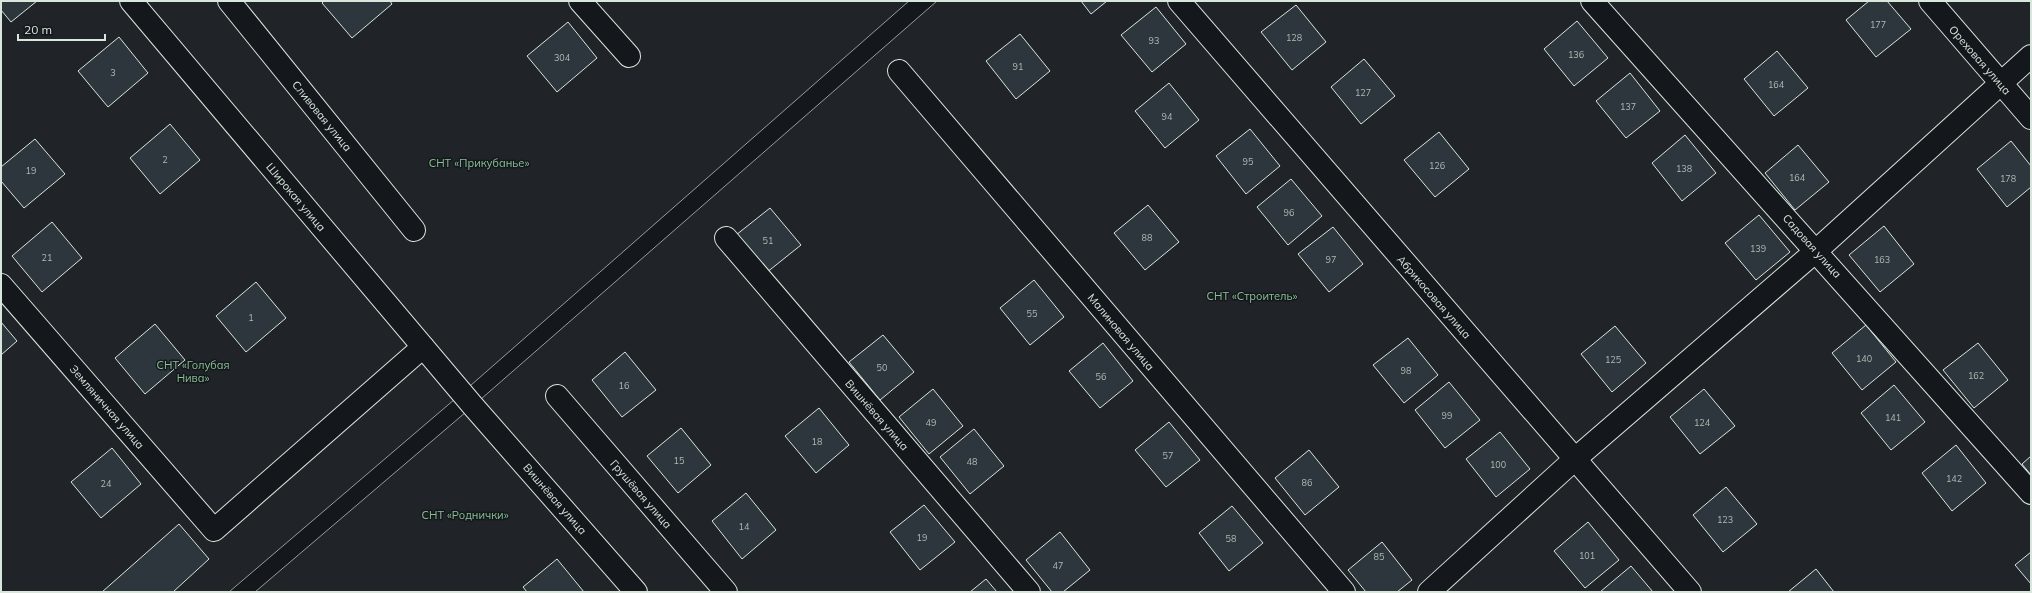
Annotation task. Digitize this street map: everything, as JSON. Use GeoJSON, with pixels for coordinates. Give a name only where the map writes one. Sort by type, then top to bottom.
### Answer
{"type":"FeatureCollection","features":[{"type":"Feature","properties":{"kind":"street","name":"Широкая улица"},"geometry":{"type":"LineString","coordinates":[[131,1],[468,400]]}},
{"type":"Feature","properties":{"kind":"street","name":"Сливовая улица"},"geometry":{"type":"LineString","coordinates":[[229,1],[414,230]]}},
{"type":"Feature","properties":{"kind":"street"},"geometry":{"type":"LineString","coordinates":[[580,1],[629,56]]}},
{"type":"Feature","properties":{"kind":"street","name":"Абрикосовая улица"},"geometry":{"type":"LineString","coordinates":[[1179,1],[1690,592]]}},
{"type":"Feature","properties":{"kind":"street","name":"Садовая улица"},"geometry":{"type":"LineString","coordinates":[[1592,1],[2031,492]]}},
{"type":"Feature","properties":{"kind":"street","name":"Ореховая улица"},"geometry":{"type":"LineString","coordinates":[[1930,1],[2031,118]]}},
{"type":"Feature","properties":{"kind":"street"},"geometry":{"type":"LineString","coordinates":[[1429,592],[1575,459],[1816,252],[2031,56]]}},
{"type":"Feature","properties":{"kind":"street","name":"Малиновая улица"},"geometry":{"type":"LineString","coordinates":[[899,72],[1344,592]]}},
{"type":"Feature","properties":{"kind":"street","name":"Вишнёвая улица"},"geometry":{"type":"LineString","coordinates":[[726,238],[1028,592]]}},
{"type":"Feature","properties":{"kind":"street","name":"Земляничная улица"},"geometry":{"type":"LineString","coordinates":[[1,285],[214,530],[423,347]]}},
{"type":"Feature","properties":{"kind":"street","name":"Грушёвая улица"},"geometry":{"type":"LineString","coordinates":[[557,396],[726,592]]}},
{"type":"Feature","properties":{"kind":"street","name":"Вишнёвая улица"},"geometry":{"type":"LineString","coordinates":[[468,400],[636,592]]}},
{"type":"Feature","properties":{"kind":"green space"},"geometry":{"type":"Polygon","coordinates":[[[1,1],[909,1],[462,393],[229,592],[1,592],[1,1]]]}},
{"type":"Feature","properties":{"kind":"green space","name":"СНТ «Строитель»"},"geometry":{"type":"Polygon","coordinates":[[[937,1],[2031,1],[2031,592],[255,592],[473,406],[937,1]]]}},
{"type":"Feature","properties":{"kind":"building"},"geometry":{"type":"Polygon","coordinates":[[[1,1],[37,1],[11,22],[1,10],[1,1]]]}},
{"type":"Feature","properties":{"kind":"building"},"geometry":{"type":"Polygon","coordinates":[[[324,1],[390,1],[392,4],[352,38],[322,3],[324,1]]]}},
{"type":"Feature","properties":{"kind":"building"},"geometry":{"type":"Polygon","coordinates":[[[1081,1],[1107,1],[1091,14],[1081,1]]]}},
{"type":"Feature","properties":{"kind":"building"},"geometry":{"type":"Polygon","coordinates":[[[1869,1],[1887,1],[1911,29],[1876,57],[1846,20],[1869,1]]]}},
{"type":"Feature","properties":{"kind":"building"},"geometry":{"type":"Polygon","coordinates":[[[1296,5],[1326,42],[1292,70],[1261,32],[1296,5]]]}},
{"type":"Feature","properties":{"kind":"building"},"geometry":{"type":"Polygon","coordinates":[[[1156,7],[1186,44],[1152,72],[1121,35],[1156,7]]]}},
{"type":"Feature","properties":{"kind":"building"},"geometry":{"type":"Polygon","coordinates":[[[1577,21],[1608,58],[1574,86],[1544,49],[1577,21]]]}},
{"type":"Feature","properties":{"kind":"building"},"geometry":{"type":"Polygon","coordinates":[[[568,22],[597,58],[557,92],[527,56],[568,22]]]}},
{"type":"Feature","properties":{"kind":"building"},"geometry":{"type":"Polygon","coordinates":[[[1020,34],[1050,71],[1016,99],[986,61],[1020,34]]]}},
{"type":"Feature","properties":{"kind":"building"},"geometry":{"type":"Polygon","coordinates":[[[119,37],[148,73],[108,107],[78,71],[119,37]]]}},
{"type":"Feature","properties":{"kind":"building"},"geometry":{"type":"Polygon","coordinates":[[[1777,51],[1808,88],[1774,116],[1744,79],[1777,51]]]}},
{"type":"Feature","properties":{"kind":"building"},"geometry":{"type":"Polygon","coordinates":[[[1364,59],[1395,96],[1361,124],[1331,87],[1364,59]]]}},
{"type":"Feature","properties":{"kind":"building"},"geometry":{"type":"Polygon","coordinates":[[[1630,73],[1660,111],[1626,138],[1596,101],[1630,73]]]}},
{"type":"Feature","properties":{"kind":"building"},"geometry":{"type":"Polygon","coordinates":[[[1169,83],[1199,120],[1165,148],[1135,111],[1169,83]]]}},
{"type":"Feature","properties":{"kind":"building"},"geometry":{"type":"Polygon","coordinates":[[[170,124],[200,160],[160,194],[130,158],[170,124]]]}},
{"type":"Feature","properties":{"kind":"building"},"geometry":{"type":"Polygon","coordinates":[[[1250,129],[1280,166],[1246,194],[1216,156],[1250,129]]]}},
{"type":"Feature","properties":{"kind":"building"},"geometry":{"type":"Polygon","coordinates":[[[1439,132],[1469,169],[1435,197],[1404,160],[1439,132]]]}},
{"type":"Feature","properties":{"kind":"building"},"geometry":{"type":"Polygon","coordinates":[[[1685,135],[1716,173],[1682,201],[1652,163],[1685,135]]]}},
{"type":"Feature","properties":{"kind":"building"},"geometry":{"type":"Polygon","coordinates":[[[35,139],[65,174],[24,208],[1,181],[1,167],[35,139]]]}},
{"type":"Feature","properties":{"kind":"building"},"geometry":{"type":"Polygon","coordinates":[[[2011,141],[2031,166],[2031,187],[2007,207],[1977,169],[2011,141]]]}},
{"type":"Feature","properties":{"kind":"building"},"geometry":{"type":"Polygon","coordinates":[[[1798,145],[1829,182],[1795,210],[1765,173],[1798,145]]]}},
{"type":"Feature","properties":{"kind":"building"},"geometry":{"type":"Polygon","coordinates":[[[1291,179],[1322,216],[1288,245],[1257,207],[1291,179]]]}},
{"type":"Feature","properties":{"kind":"building"},"geometry":{"type":"Polygon","coordinates":[[[1148,205],[1179,242],[1145,270],[1114,233],[1148,205]]]}},
{"type":"Feature","properties":{"kind":"building"},"geometry":{"type":"Polygon","coordinates":[[[770,208],[801,245],[766,273],[736,235],[770,208]]]}},
{"type":"Feature","properties":{"kind":"building"},"geometry":{"type":"Polygon","coordinates":[[[1759,215],[1790,252],[1756,280],[1725,243],[1759,215]]]}},
{"type":"Feature","properties":{"kind":"building"},"geometry":{"type":"Polygon","coordinates":[[[52,222],[82,258],[42,292],[12,256],[52,222]]]}},
{"type":"Feature","properties":{"kind":"building"},"geometry":{"type":"Polygon","coordinates":[[[1884,226],[1914,264],[1880,292],[1849,255],[1884,226]]]}},
{"type":"Feature","properties":{"kind":"building"},"geometry":{"type":"Polygon","coordinates":[[[1333,227],[1363,264],[1329,292],[1298,254],[1333,227]]]}},
{"type":"Feature","properties":{"kind":"building"},"geometry":{"type":"Polygon","coordinates":[[[1034,280],[1064,317],[1030,345],[1000,308],[1034,280]]]}},
{"type":"Feature","properties":{"kind":"building"},"geometry":{"type":"Polygon","coordinates":[[[256,282],[286,318],[246,352],[216,316],[256,282]]]}},
{"type":"Feature","properties":{"kind":"building"},"geometry":{"type":"Polygon","coordinates":[[[1,322],[17,341],[1,355],[1,322]]]}},
{"type":"Feature","properties":{"kind":"building"},"geometry":{"type":"Polygon","coordinates":[[[155,324],[185,360],[145,394],[115,358],[155,324]]]}},
{"type":"Feature","properties":{"kind":"building"},"geometry":{"type":"Polygon","coordinates":[[[1866,325],[1896,362],[1862,390],[1832,353],[1866,325]]]}},
{"type":"Feature","properties":{"kind":"building"},"geometry":{"type":"Polygon","coordinates":[[[1615,326],[1646,363],[1612,392],[1581,354],[1615,326]]]}},
{"type":"Feature","properties":{"kind":"building"},"geometry":{"type":"Polygon","coordinates":[[[883,335],[914,372],[880,400],[849,362],[883,335]]]}},
{"type":"Feature","properties":{"kind":"building"},"geometry":{"type":"Polygon","coordinates":[[[1408,338],[1438,375],[1404,403],[1373,365],[1408,338]]]}},
{"type":"Feature","properties":{"kind":"building"},"geometry":{"type":"Polygon","coordinates":[[[1103,343],[1133,381],[1100,408],[1069,371],[1103,343]]]}},
{"type":"Feature","properties":{"kind":"building"},"geometry":{"type":"Polygon","coordinates":[[[1978,343],[2008,380],[1974,408],[1943,370],[1978,343]]]}},
{"type":"Feature","properties":{"kind":"building"},"geometry":{"type":"Polygon","coordinates":[[[625,352],[656,390],[622,417],[592,380],[625,352]]]}},
{"type":"Feature","properties":{"kind":"building"},"geometry":{"type":"Polygon","coordinates":[[[1449,382],[1480,420],[1445,448],[1415,410],[1449,382]]]}},
{"type":"Feature","properties":{"kind":"building"},"geometry":{"type":"Polygon","coordinates":[[[1894,385],[1925,422],[1891,450],[1861,413],[1894,385]]]}},
{"type":"Feature","properties":{"kind":"building"},"geometry":{"type":"Polygon","coordinates":[[[933,389],[963,426],[929,454],[899,417],[933,389]]]}},
{"type":"Feature","properties":{"kind":"building"},"geometry":{"type":"Polygon","coordinates":[[[1704,389],[1735,426],[1700,454],[1670,417],[1704,389]]]}},
{"type":"Feature","properties":{"kind":"building"},"geometry":{"type":"Polygon","coordinates":[[[819,408],[849,445],[816,473],[785,436],[819,408]]]}},
{"type":"Feature","properties":{"kind":"building"},"geometry":{"type":"Polygon","coordinates":[[[1169,422],[1200,460],[1166,487],[1135,450],[1169,422]]]}},
{"type":"Feature","properties":{"kind":"building"},"geometry":{"type":"Polygon","coordinates":[[[681,428],[711,465],[678,493],[647,456],[681,428]]]}},
{"type":"Feature","properties":{"kind":"building"},"geometry":{"type":"Polygon","coordinates":[[[974,429],[1004,466],[970,494],[940,457],[974,429]]]}},
{"type":"Feature","properties":{"kind":"building"},"geometry":{"type":"Polygon","coordinates":[[[1500,432],[1530,469],[1496,497],[1466,459],[1500,432]]]}},
{"type":"Feature","properties":{"kind":"building"},"geometry":{"type":"Polygon","coordinates":[[[1956,445],[1986,483],[1952,511],[1922,473],[1956,445]]]}},
{"type":"Feature","properties":{"kind":"building"},"geometry":{"type":"Polygon","coordinates":[[[112,448],[141,484],[101,518],[71,482],[112,448]]]}},
{"type":"Feature","properties":{"kind":"building"},"geometry":{"type":"Polygon","coordinates":[[[1309,450],[1339,487],[1305,515],[1275,478],[1309,450]]]}},
{"type":"Feature","properties":{"kind":"building"},"geometry":{"type":"Polygon","coordinates":[[[2031,456],[2031,475],[2022,464],[2031,456]]]}},
{"type":"Feature","properties":{"kind":"building"},"geometry":{"type":"Polygon","coordinates":[[[1726,487],[1757,524],[1723,552],[1693,515],[1726,487]]]}},
{"type":"Feature","properties":{"kind":"building"},"geometry":{"type":"Polygon","coordinates":[[[746,493],[776,530],[742,559],[712,521],[746,493]]]}},
{"type":"Feature","properties":{"kind":"building"},"geometry":{"type":"Polygon","coordinates":[[[924,505],[955,542],[920,570],[890,532],[924,505]]]}},
{"type":"Feature","properties":{"kind":"building"},"geometry":{"type":"Polygon","coordinates":[[[1232,506],[1263,543],[1229,571],[1199,533],[1232,506]]]}},
{"type":"Feature","properties":{"kind":"building"},"geometry":{"type":"Polygon","coordinates":[[[1588,522],[1619,560],[1585,588],[1554,551],[1588,522]]]}},
{"type":"Feature","properties":{"kind":"building"},"geometry":{"type":"Polygon","coordinates":[[[179,524],[209,559],[173,592],[102,592],[179,524]]]}},
{"type":"Feature","properties":{"kind":"building"},"geometry":{"type":"Polygon","coordinates":[[[1060,532],[1090,570],[1063,592],[1052,592],[1026,560],[1060,532]]]}},
{"type":"Feature","properties":{"kind":"building"},"geometry":{"type":"Polygon","coordinates":[[[1382,542],[1412,580],[1397,592],[1366,592],[1348,570],[1382,542]]]}},
{"type":"Feature","properties":{"kind":"building"},"geometry":{"type":"Polygon","coordinates":[[[2031,552],[2031,584],[2015,565],[2031,552]]]}},
{"type":"Feature","properties":{"kind":"building"},"geometry":{"type":"Polygon","coordinates":[[[557,559],[584,592],[527,592],[523,587],[557,559]]]}},
{"type":"Feature","properties":{"kind":"building"},"geometry":{"type":"Polygon","coordinates":[[[1631,566],[1653,592],[1600,592],[1631,566]]]}},
{"type":"Feature","properties":{"kind":"building"},"geometry":{"type":"Polygon","coordinates":[[[1816,569],[1834,592],[1788,592],[1816,569]]]}},
{"type":"Feature","properties":{"kind":"building"},"geometry":{"type":"Polygon","coordinates":[[[986,579],[997,592],[970,592],[986,579]]]}},
{"type":"Feature","properties":{"kind":"park label","name":"СНТ «Прикубанье»"},"geometry":{"type":"Point","coordinates":[479,163]}},
{"type":"Feature","properties":{"kind":"park label","name":"СНТ «Голубая Нива»"},"geometry":{"type":"Point","coordinates":[193,371]}},
{"type":"Feature","properties":{"kind":"park label","name":"СНТ «Роднички»"},"geometry":{"type":"Point","coordinates":[465,515]}}]}
